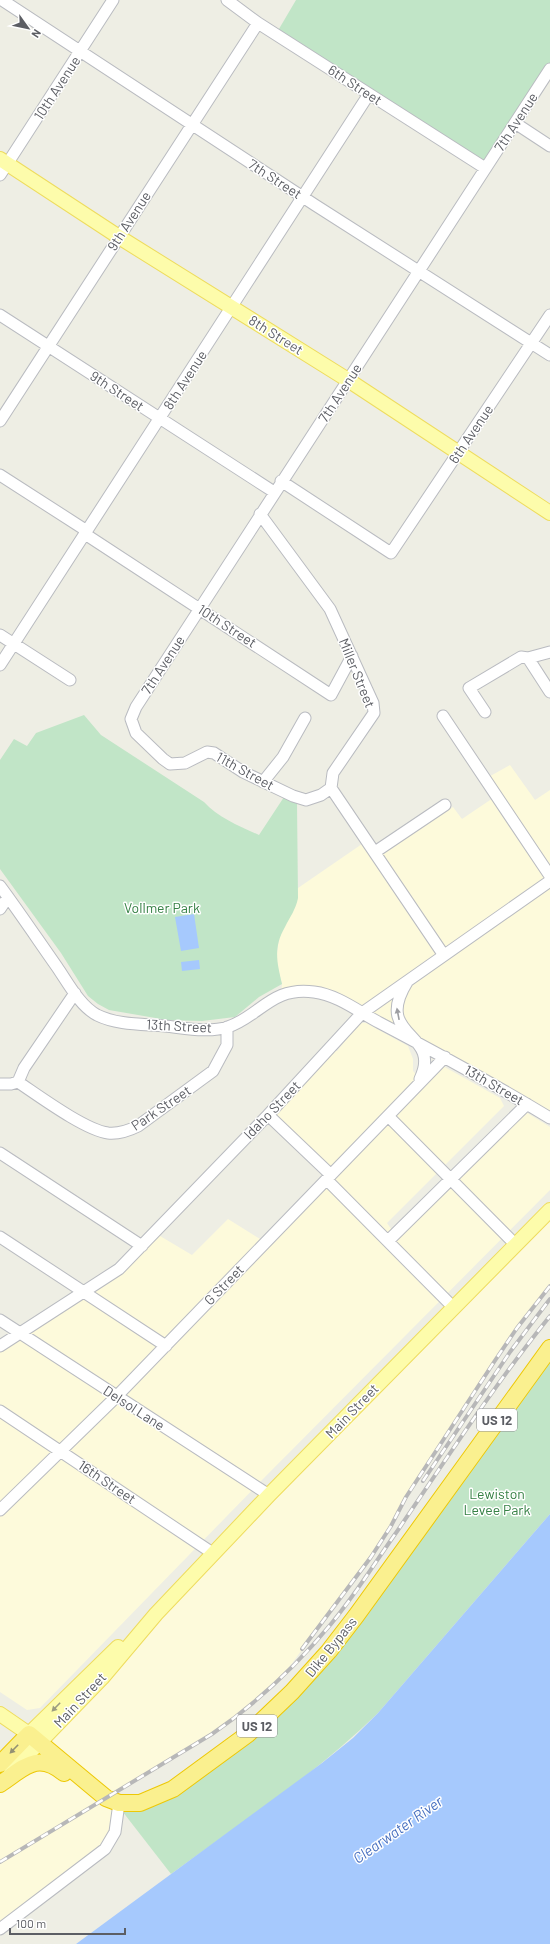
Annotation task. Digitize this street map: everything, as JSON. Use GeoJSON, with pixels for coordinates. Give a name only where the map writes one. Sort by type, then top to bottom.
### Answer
{"type":"FeatureCollection","features":[{"type":"Feature","properties":{"kind":"highway","name":"Dike Bypass"},"geometry":{"type":"LineString","coordinates":[[34,1738],[100,1793],[119,1803],[133,1804],[145,1802],[173,1789],[243,1738],[292,1692],[329,1651],[550,1348]]}},
{"type":"Feature","properties":{"kind":"highway","name":"Main Street"},"geometry":{"type":"LineString","coordinates":[[0,1764],[34,1738]]}},
{"type":"Feature","properties":{"kind":"highway","name":"US 12"},"geometry":{"type":"LineString","coordinates":[[0,1783],[27,1766],[44,1761],[57,1767],[75,1782],[100,1793]]}},
{"type":"Feature","properties":{"kind":"main road","name":"8th Street"},"geometry":{"type":"LineString","coordinates":[[2,166],[348,380],[550,513]]}},
{"type":"Feature","properties":{"kind":"main road","name":"Main Street"},"geometry":{"type":"LineString","coordinates":[[0,1783],[34,1738],[102,1662],[156,1614],[269,1495],[550,1210]]}},
{"type":"Feature","properties":{"kind":"main road"},"geometry":{"type":"LineString","coordinates":[[0,1714],[34,1738]]}},
{"type":"Feature","properties":{"kind":"street","name":"7th Street"},"geometry":{"type":"LineString","coordinates":[[2,0],[303,197],[550,355]]}},
{"type":"Feature","properties":{"kind":"street","name":"10th Avenue"},"geometry":{"type":"LineString","coordinates":[[2,166],[113,0]]}},
{"type":"Feature","properties":{"kind":"street","name":"6th Street"},"geometry":{"type":"LineString","coordinates":[[227,0],[258,23],[485,168]]}},
{"type":"Feature","properties":{"kind":"street","name":"9th Avenue"},"geometry":{"type":"LineString","coordinates":[[0,421],[191,124],[258,23]]}},
{"type":"Feature","properties":{"kind":"street","name":"7th Avenue"},"geometry":{"type":"LineString","coordinates":[[131,719],[136,707],[199,608],[550,69]]}},
{"type":"Feature","properties":{"kind":"street","name":"8th Avenue"},"geometry":{"type":"LineString","coordinates":[[0,665],[369,94]]}},
{"type":"Feature","properties":{"kind":"street"},"geometry":{"type":"LineString","coordinates":[[515,123],[550,146]]}},
{"type":"Feature","properties":{"kind":"street","name":"9th Street"},"geometry":{"type":"LineString","coordinates":[[0,315],[274,492]]}},
{"type":"Feature","properties":{"kind":"street","name":"6th Avenue"},"geometry":{"type":"LineString","coordinates":[[281,482],[391,553],[550,315]]}},
{"type":"Feature","properties":{"kind":"street","name":"10th Street"},"geometry":{"type":"LineString","coordinates":[[0,475],[331,695],[352,656]]}},
{"type":"Feature","properties":{"kind":"street","name":"Miller Street"},"geometry":{"type":"LineString","coordinates":[[260,514],[330,609],[373,703],[374,713],[334,773],[331,788]]}},
{"type":"Feature","properties":{"kind":"street"},"geometry":{"type":"LineString","coordinates":[[0,634],[70,680]]}},
{"type":"Feature","properties":{"kind":"street"},"geometry":{"type":"LineString","coordinates":[[485,712],[469,688],[514,660],[521,657],[528,658],[550,652]]}},
{"type":"Feature","properties":{"kind":"street"},"geometry":{"type":"LineString","coordinates":[[528,658],[550,692]]}},
{"type":"Feature","properties":{"kind":"street"},"geometry":{"type":"LineString","coordinates":[[443,716],[549,883]]}},
{"type":"Feature","properties":{"kind":"street"},"geometry":{"type":"LineString","coordinates":[[263,782],[283,757],[305,718]]}},
{"type":"Feature","properties":{"kind":"street","name":"11th Street"},"geometry":{"type":"LineString","coordinates":[[131,719],[136,733],[170,764],[184,763],[207,752],[214,753],[263,782],[293,796],[306,800],[321,795],[331,788]]}},
{"type":"Feature","properties":{"kind":"street"},"geometry":{"type":"LineString","coordinates":[[331,788],[443,954]]}},
{"type":"Feature","properties":{"kind":"street"},"geometry":{"type":"LineString","coordinates":[[375,852],[445,804]]}},
{"type":"Feature","properties":{"kind":"street","name":"Idaho Street"},"geometry":{"type":"LineString","coordinates":[[0,1346],[119,1269],[268,1115],[362,1013],[443,954],[549,883]]}},
{"type":"Feature","properties":{"kind":"street","name":"13th Street"},"geometry":{"type":"LineString","coordinates":[[0,886],[75,993],[90,1010],[105,1018],[120,1022],[201,1030],[227,1027],[281,995],[304,991],[315,992],[336,998],[445,1057],[550,1118]]}},
{"type":"Feature","properties":{"kind":"street"},"geometry":{"type":"LineString","coordinates":[[0,909],[8,897]]}},
{"type":"Feature","properties":{"kind":"street"},"geometry":{"type":"LineString","coordinates":[[408,979],[398,999],[397,1011],[400,1023],[404,1029],[419,1043],[424,1051],[426,1062],[418,1085]]}},
{"type":"Feature","properties":{"kind":"street"},"geometry":{"type":"LineString","coordinates":[[0,1084],[11,1084],[18,1082],[24,1068],[75,993]]}},
{"type":"Feature","properties":{"kind":"street","name":"Park Street"},"geometry":{"type":"LineString","coordinates":[[18,1082],[93,1129],[107,1133],[128,1131],[138,1126],[213,1071],[227,1044],[227,1027]]}},
{"type":"Feature","properties":{"kind":"street","name":"G Street"},"geometry":{"type":"LineString","coordinates":[[0,1510],[116,1397],[445,1057]]}},
{"type":"Feature","properties":{"kind":"street"},"geometry":{"type":"LineString","coordinates":[[388,1241],[527,1104]]}},
{"type":"Feature","properties":{"kind":"street"},"geometry":{"type":"LineString","coordinates":[[268,1115],[453,1307]]}},
{"type":"Feature","properties":{"kind":"street"},"geometry":{"type":"LineString","coordinates":[[388,1116],[515,1244]]}},
{"type":"Feature","properties":{"kind":"street"},"geometry":{"type":"LineString","coordinates":[[0,1153],[142,1246]]}},
{"type":"Feature","properties":{"kind":"street"},"geometry":{"type":"LineString","coordinates":[[0,1237],[166,1346]]}},
{"type":"Feature","properties":{"kind":"street","name":"Delsol Lane"},"geometry":{"type":"LineString","coordinates":[[0,1320],[116,1397],[269,1495]]}},
{"type":"Feature","properties":{"kind":"street","name":"16th Street"},"geometry":{"type":"LineString","coordinates":[[0,1411],[214,1554]]}},
{"type":"Feature","properties":{"kind":"street"},"geometry":{"type":"LineString","coordinates":[[0,1929],[105,1850],[115,1832],[119,1803]]}},
{"type":"Feature","properties":{"kind":"shaded area"},"geometry":{"type":"Polygon","coordinates":[[[510,765],[535,800],[550,790],[550,1118],[336,998],[281,995],[282,984],[276,961],[279,938],[298,898],[298,888],[362,844],[374,859],[453,807],[462,819],[496,796],[485,779],[510,765]]]}},
{"type":"Feature","properties":{"kind":"shaded area"},"geometry":{"type":"Polygon","coordinates":[[[360,1023],[366,1023],[408,1046],[413,1059],[413,1071],[425,1084],[441,1065],[500,1098],[504,1106],[387,1223],[396,1236],[524,1111],[550,1127],[550,1190],[262,1480],[40,1708],[27,1710],[0,1692],[0,1346],[84,1292],[155,1233],[192,1255],[228,1219],[265,1242],[331,1175],[268,1115],[331,1048],[337,1051],[360,1023]]]}},
{"type":"Feature","properties":{"kind":"shaded area"},"geometry":{"type":"Polygon","coordinates":[[[550,1210],[550,1287],[517,1328],[423,1470],[391,1526],[283,1676],[243,1711],[212,1734],[107,1798],[113,1801],[113,1836],[0,1929],[0,1783],[550,1210]]]}},
{"type":"Feature","properties":{"kind":"green space"},"geometry":{"type":"Polygon","coordinates":[[[296,0],[550,0],[550,69],[485,168],[276,34],[296,0]]]}},
{"type":"Feature","properties":{"kind":"green space","name":"Vollmer Park"},"geometry":{"type":"Polygon","coordinates":[[[84,715],[101,735],[204,802],[216,813],[259,835],[284,797],[297,803],[298,898],[281,935],[277,948],[282,984],[259,997],[235,1017],[202,1021],[167,1020],[109,1010],[98,1004],[88,996],[61,953],[0,869],[0,760],[14,739],[27,746],[36,733],[84,715]]]}},
{"type":"Feature","properties":{"kind":"green space","name":"Lewiston Levee Park"},"geometry":{"type":"Polygon","coordinates":[[[550,1348],[550,1514],[378,1713],[329,1757],[304,1777],[171,1874],[119,1807],[140,1803],[292,1692],[550,1348]]]}},
{"type":"Feature","properties":{"kind":"water"},"geometry":{"type":"Polygon","coordinates":[[[194,914],[199,948],[181,951],[175,917],[194,914]]]}},
{"type":"Feature","properties":{"kind":"water"},"geometry":{"type":"Polygon","coordinates":[[[199,960],[200,969],[182,971],[181,962],[199,960]]]}},
{"type":"Feature","properties":{"kind":"water","name":"Clearwater River"},"geometry":{"type":"Polygon","coordinates":[[[550,1514],[550,1944],[76,1944],[322,1763],[353,1738],[378,1713],[550,1514]]]}},
{"type":"Feature","properties":{"kind":"railway"},"geometry":{"type":"LineString","coordinates":[[302,1649],[371,1557],[391,1526],[406,1497],[494,1362],[517,1328],[550,1286]]}},
{"type":"Feature","properties":{"kind":"railway"},"geometry":{"type":"LineString","coordinates":[[423,1481],[510,1352],[550,1299]]}},
{"type":"Feature","properties":{"kind":"railway"},"geometry":{"type":"LineString","coordinates":[[0,1862],[212,1734],[245,1710],[276,1683],[318,1639],[349,1601],[491,1395],[550,1316]]}}]}
